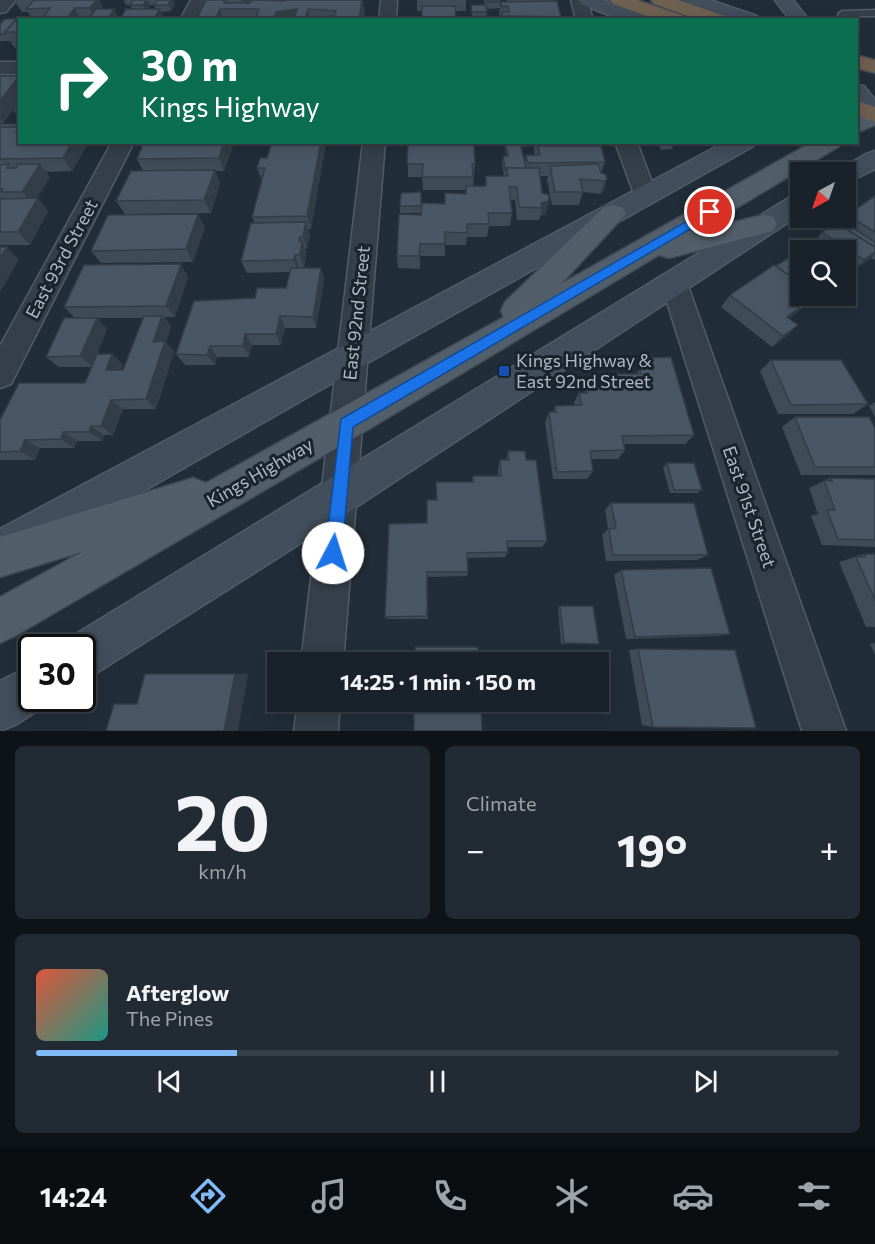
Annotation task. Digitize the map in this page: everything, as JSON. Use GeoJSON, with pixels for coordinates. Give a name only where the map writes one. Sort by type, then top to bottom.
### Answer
{"type":"FeatureCollection","features":[{"type":"Feature","properties":{"kind":"highway"},"geometry":{"type":"LineString","coordinates":[[619,0],[705,18]]}},
{"type":"Feature","properties":{"kind":"highway"},"geometry":{"type":"LineString","coordinates":[[858,62],[875,67]]}},
{"type":"Feature","properties":{"kind":"highway"},"geometry":{"type":"LineString","coordinates":[[858,108],[875,115]]}},
{"type":"Feature","properties":{"kind":"main road"},"geometry":{"type":"LineString","coordinates":[[858,125],[875,115]]}},
{"type":"Feature","properties":{"kind":"main road","name":"Kings Highway"},"geometry":{"type":"LineString","coordinates":[[0,621],[346,424],[827,144]]}},
{"type":"Feature","properties":{"kind":"main road"},"geometry":{"type":"LineString","coordinates":[[483,344],[613,214]]}},
{"type":"Feature","properties":{"kind":"main road"},"geometry":{"type":"LineString","coordinates":[[630,258],[763,224]]}},
{"type":"Feature","properties":{"kind":"main road"},"geometry":{"type":"LineString","coordinates":[[0,557],[121,518],[241,484]]}},
{"type":"Feature","properties":{"kind":"street"},"geometry":{"type":"LineString","coordinates":[[0,8],[8,0]]}},
{"type":"Feature","properties":{"kind":"street"},"geometry":{"type":"LineString","coordinates":[[189,18],[199,0]]}},
{"type":"Feature","properties":{"kind":"street"},"geometry":{"type":"LineString","coordinates":[[387,18],[389,0]]}},
{"type":"Feature","properties":{"kind":"street"},"geometry":{"type":"LineString","coordinates":[[579,0],[584,18]]}},
{"type":"Feature","properties":{"kind":"street"},"geometry":{"type":"LineString","coordinates":[[587,0],[634,18]]}},
{"type":"Feature","properties":{"kind":"street"},"geometry":{"type":"LineString","coordinates":[[692,0],[744,18]]}},
{"type":"Feature","properties":{"kind":"street"},"geometry":{"type":"LineString","coordinates":[[784,0],[798,18]]}},
{"type":"Feature","properties":{"kind":"street"},"geometry":{"type":"LineString","coordinates":[[0,69],[18,68]]}},
{"type":"Feature","properties":{"kind":"street"},"geometry":{"type":"LineString","coordinates":[[858,88],[875,79]]}},
{"type":"Feature","properties":{"kind":"street"},"geometry":{"type":"LineString","coordinates":[[858,92],[875,115]]}},
{"type":"Feature","properties":{"kind":"street","name":"East 93rd Street"},"geometry":{"type":"LineString","coordinates":[[0,375],[122,144]]}},
{"type":"Feature","properties":{"kind":"street","name":"East 92nd Street"},"geometry":{"type":"LineString","coordinates":[[323,652],[374,144]]}},
{"type":"Feature","properties":{"kind":"street"},"geometry":{"type":"LineString","coordinates":[[627,144],[645,196]]}},
{"type":"Feature","properties":{"kind":"street"},"geometry":{"type":"LineString","coordinates":[[0,551],[740,144]]}},
{"type":"Feature","properties":{"kind":"street"},"geometry":{"type":"LineString","coordinates":[[856,170],[875,159]]}},
{"type":"Feature","properties":{"kind":"street"},"geometry":{"type":"LineString","coordinates":[[96,647],[295,524],[790,208]]}},
{"type":"Feature","properties":{"kind":"street","name":"East 91st Street"},"geometry":{"type":"LineString","coordinates":[[674,284],[824,731]]}},
{"type":"Feature","properties":{"kind":"street"},"geometry":{"type":"LineString","coordinates":[[0,707],[18,696]]}},
{"type":"Feature","properties":{"kind":"street"},"geometry":{"type":"LineString","coordinates":[[316,731],[318,712]]}},
{"type":"Feature","properties":{"kind":"lane"},"geometry":{"type":"LineString","coordinates":[[844,18],[842,14],[875,13]]}},
{"type":"Feature","properties":{"kind":"building"},"geometry":{"type":"Polygon","coordinates":[[[34,0],[96,0],[90,8],[75,8],[68,18],[42,18],[50,8],[26,9],[34,0]]]}},
{"type":"Feature","properties":{"kind":"building"},"geometry":{"type":"Polygon","coordinates":[[[134,0],[147,0],[143,5],[130,5],[134,0]]]}},
{"type":"Feature","properties":{"kind":"building"},"geometry":{"type":"Polygon","coordinates":[[[157,0],[171,0],[168,5],[154,5],[157,0]]]}},
{"type":"Feature","properties":{"kind":"building"},"geometry":{"type":"Polygon","coordinates":[[[206,0],[250,3],[251,0],[362,0],[359,18],[328,18],[334,16],[336,11],[308,9],[305,18],[294,18],[297,9],[276,12],[273,18],[256,18],[259,9],[220,9],[216,18],[197,18],[206,0]]]}},
{"type":"Feature","properties":{"kind":"building"},"geometry":{"type":"Polygon","coordinates":[[[486,0],[500,0],[500,2],[486,2],[486,0]]]}},
{"type":"Feature","properties":{"kind":"building"},"geometry":{"type":"Polygon","coordinates":[[[557,1],[561,17],[502,16],[502,12],[509,12],[508,6],[501,6],[501,2],[557,1]]]}},
{"type":"Feature","properties":{"kind":"building"},"geometry":{"type":"Polygon","coordinates":[[[471,5],[486,5],[487,12],[472,12],[471,5]]]}},
{"type":"Feature","properties":{"kind":"building"},"geometry":{"type":"Polygon","coordinates":[[[422,6],[455,6],[456,18],[422,18],[422,6]]]}},
{"type":"Feature","properties":{"kind":"building"},"geometry":{"type":"Polygon","coordinates":[[[96,9],[114,9],[108,18],[89,18],[96,9]]]}},
{"type":"Feature","properties":{"kind":"building"},"geometry":{"type":"Polygon","coordinates":[[[126,9],[160,9],[154,18],[120,18],[126,9]]]}},
{"type":"Feature","properties":{"kind":"building"},"geometry":{"type":"Polygon","coordinates":[[[5,19],[18,20],[5,32],[6,34],[0,34],[0,24],[5,19]]]}},
{"type":"Feature","properties":{"kind":"building"},"geometry":{"type":"Polygon","coordinates":[[[16,20],[18,20],[18,32],[5,32],[16,20]]]}},
{"type":"Feature","properties":{"kind":"building"},"geometry":{"type":"Polygon","coordinates":[[[0,76],[18,76],[18,77],[0,101],[0,76]]]}},
{"type":"Feature","properties":{"kind":"building"},"geometry":{"type":"Polygon","coordinates":[[[0,124],[18,124],[16,127],[0,127],[0,124]]]}},
{"type":"Feature","properties":{"kind":"building"},"geometry":{"type":"Polygon","coordinates":[[[0,127],[18,127],[16,132],[18,132],[18,144],[71,144],[63,158],[0,159],[0,127]]]}},
{"type":"Feature","properties":{"kind":"building"},"geometry":{"type":"Polygon","coordinates":[[[143,144],[223,144],[219,158],[137,159],[143,144]]]}},
{"type":"Feature","properties":{"kind":"building"},"geometry":{"type":"Polygon","coordinates":[[[271,144],[321,144],[307,216],[252,217],[265,168],[257,168],[260,158],[267,158],[271,144]]]}},
{"type":"Feature","properties":{"kind":"building"},"geometry":{"type":"Polygon","coordinates":[[[408,144],[474,144],[473,177],[422,177],[423,164],[407,164],[408,144]]]}},
{"type":"Feature","properties":{"kind":"building"},"geometry":{"type":"Polygon","coordinates":[[[505,144],[520,144],[526,168],[507,168],[508,170],[505,170],[503,156],[508,156],[505,144]]]}},
{"type":"Feature","properties":{"kind":"building"},"geometry":{"type":"Polygon","coordinates":[[[538,146],[601,146],[605,162],[528,163],[526,155],[540,155],[538,146]]]}},
{"type":"Feature","properties":{"kind":"building"},"geometry":{"type":"Polygon","coordinates":[[[9,164],[7,168],[16,168],[18,164],[40,164],[22,192],[1,192],[3,189],[0,189],[0,165],[9,164]]]}},
{"type":"Feature","properties":{"kind":"building"},"geometry":{"type":"Polygon","coordinates":[[[598,164],[601,173],[606,175],[605,181],[580,179],[583,192],[555,192],[550,166],[598,164]]]}},
{"type":"Feature","properties":{"kind":"building"},"geometry":{"type":"Polygon","coordinates":[[[507,168],[539,168],[542,193],[549,195],[549,201],[541,203],[542,208],[519,207],[517,187],[509,187],[512,213],[488,213],[489,224],[467,224],[467,233],[445,232],[445,244],[420,244],[419,256],[397,256],[399,214],[421,215],[422,203],[445,204],[445,193],[466,194],[466,186],[486,186],[486,176],[508,176],[507,168]]]}},
{"type":"Feature","properties":{"kind":"building"},"geometry":{"type":"Polygon","coordinates":[[[215,170],[204,200],[116,201],[131,171],[215,170]]]}},
{"type":"Feature","properties":{"kind":"building"},"geometry":{"type":"Polygon","coordinates":[[[421,192],[421,206],[400,206],[401,193],[421,192]]]}},
{"type":"Feature","properties":{"kind":"building"},"geometry":{"type":"Polygon","coordinates":[[[875,196],[875,232],[856,220],[856,209],[875,196]]]}},
{"type":"Feature","properties":{"kind":"building"},"geometry":{"type":"Polygon","coordinates":[[[38,198],[18,232],[0,232],[0,199],[38,198]]]}},
{"type":"Feature","properties":{"kind":"building"},"geometry":{"type":"Polygon","coordinates":[[[198,214],[186,249],[91,251],[108,215],[198,214]]]}},
{"type":"Feature","properties":{"kind":"building"},"geometry":{"type":"Polygon","coordinates":[[[306,222],[303,237],[300,237],[299,241],[302,241],[300,255],[295,255],[294,260],[241,261],[251,223],[306,222]]]}},
{"type":"Feature","properties":{"kind":"building"},"geometry":{"type":"Polygon","coordinates":[[[828,228],[844,228],[875,247],[875,252],[864,260],[856,255],[856,240],[834,240],[822,232],[828,228]]]}},
{"type":"Feature","properties":{"kind":"building"},"geometry":{"type":"Polygon","coordinates":[[[844,228],[853,228],[875,242],[875,247],[844,228]]]}},
{"type":"Feature","properties":{"kind":"building"},"geometry":{"type":"Polygon","coordinates":[[[0,247],[7,247],[0,258],[0,247]]]}},
{"type":"Feature","properties":{"kind":"building"},"geometry":{"type":"Polygon","coordinates":[[[790,257],[790,276],[776,266],[790,257]]]}},
{"type":"Feature","properties":{"kind":"building"},"geometry":{"type":"Polygon","coordinates":[[[181,264],[166,306],[64,307],[84,265],[181,264]]]}},
{"type":"Feature","properties":{"kind":"building"},"geometry":{"type":"Polygon","coordinates":[[[774,265],[790,276],[790,306],[802,306],[787,317],[798,325],[783,336],[730,295],[774,265]]]}},
{"type":"Feature","properties":{"kind":"building"},"geometry":{"type":"Polygon","coordinates":[[[291,268],[321,268],[313,317],[280,316],[276,334],[245,334],[243,346],[210,346],[207,355],[176,354],[194,301],[255,298],[257,288],[286,288],[291,268]]]}},
{"type":"Feature","properties":{"kind":"building"},"geometry":{"type":"Polygon","coordinates":[[[144,316],[162,316],[153,342],[165,341],[146,399],[111,400],[101,426],[91,426],[89,432],[63,432],[61,439],[25,440],[20,451],[0,452],[0,420],[19,383],[85,383],[97,354],[112,354],[106,370],[123,370],[144,316]]]}},
{"type":"Feature","properties":{"kind":"building"},"geometry":{"type":"Polygon","coordinates":[[[64,318],[97,318],[80,356],[46,357],[64,318]]]}},
{"type":"Feature","properties":{"kind":"building"},"geometry":{"type":"Polygon","coordinates":[[[671,357],[694,435],[622,436],[625,450],[590,451],[593,471],[557,472],[549,412],[556,412],[555,406],[582,405],[579,393],[588,393],[588,386],[611,387],[610,380],[619,380],[617,374],[641,374],[640,369],[651,368],[648,358],[671,357]]]}},
{"type":"Feature","properties":{"kind":"building"},"geometry":{"type":"Polygon","coordinates":[[[771,360],[841,360],[868,404],[791,405],[771,360]]]}},
{"type":"Feature","properties":{"kind":"building"},"geometry":{"type":"Polygon","coordinates":[[[795,417],[869,417],[875,428],[875,467],[815,467],[795,417]]]}},
{"type":"Feature","properties":{"kind":"building"},"geometry":{"type":"Polygon","coordinates":[[[508,451],[525,451],[526,460],[536,460],[547,541],[507,541],[508,552],[467,553],[468,572],[427,572],[427,616],[385,617],[389,524],[427,523],[427,500],[437,500],[436,482],[473,482],[473,476],[501,476],[500,460],[509,460],[508,451]]]}},
{"type":"Feature","properties":{"kind":"building"},"geometry":{"type":"Polygon","coordinates":[[[667,463],[694,463],[702,490],[674,490],[667,463]]]}},
{"type":"Feature","properties":{"kind":"building"},"geometry":{"type":"Polygon","coordinates":[[[830,478],[875,479],[875,540],[838,539],[827,510],[835,510],[824,480],[832,481],[830,478]]]}},
{"type":"Feature","properties":{"kind":"building"},"geometry":{"type":"Polygon","coordinates":[[[611,503],[694,503],[708,555],[613,555],[609,529],[616,528],[611,503]]]}},
{"type":"Feature","properties":{"kind":"building"},"geometry":{"type":"Polygon","coordinates":[[[864,554],[875,554],[875,600],[856,557],[865,557],[864,554]]]}},
{"type":"Feature","properties":{"kind":"building"},"geometry":{"type":"Polygon","coordinates":[[[711,568],[730,634],[635,637],[621,570],[711,568]]]}},
{"type":"Feature","properties":{"kind":"building"},"geometry":{"type":"Polygon","coordinates":[[[560,606],[593,606],[599,644],[564,643],[560,606]]]}},
{"type":"Feature","properties":{"kind":"building"},"geometry":{"type":"Polygon","coordinates":[[[415,647],[478,647],[478,652],[415,652],[415,647]]]}},
{"type":"Feature","properties":{"kind":"building"},"geometry":{"type":"Polygon","coordinates":[[[638,649],[735,650],[756,728],[653,727],[638,649]]]}},
{"type":"Feature","properties":{"kind":"building"},"geometry":{"type":"Polygon","coordinates":[[[145,674],[235,674],[224,731],[106,731],[114,704],[137,704],[145,674]]]}},
{"type":"Feature","properties":{"kind":"building"},"geometry":{"type":"Polygon","coordinates":[[[414,712],[481,712],[482,731],[414,731],[414,712]]]}},
{"type":"Feature","properties":{"kind":"place","name":"Kings Highway & East 92nd Street"},"geometry":{"type":"Point","coordinates":[504,371]}},
{"type":"Feature","properties":{"kind":"route"},"geometry":{"type":"LineString","coordinates":[[333,553],[346,424],[710,212]]}}]}
